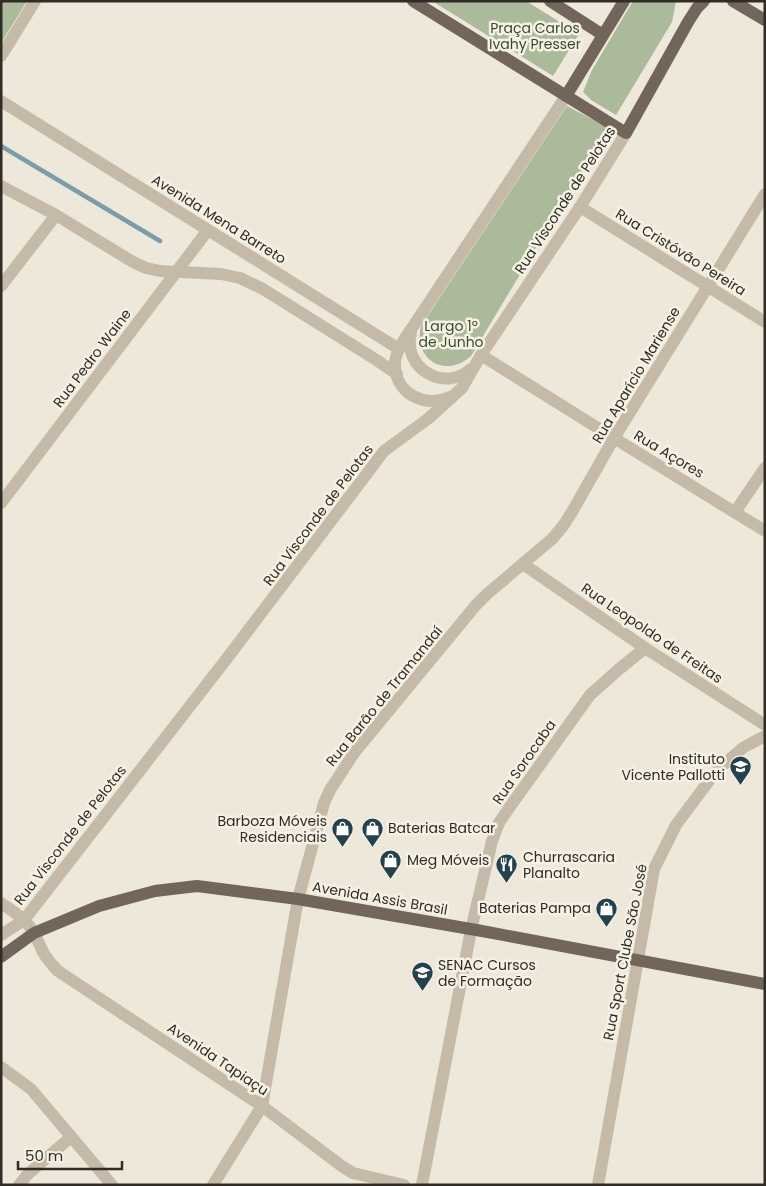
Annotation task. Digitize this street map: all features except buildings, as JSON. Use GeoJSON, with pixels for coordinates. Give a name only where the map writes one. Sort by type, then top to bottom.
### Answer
{"type":"FeatureCollection","features":[{"type":"Feature","properties":{"kind":"main road"},"geometry":{"type":"LineString","coordinates":[[414,1],[626,134]]}},
{"type":"Feature","properties":{"kind":"main road"},"geometry":{"type":"LineString","coordinates":[[550,1],[603,35]]}},
{"type":"Feature","properties":{"kind":"main road"},"geometry":{"type":"LineString","coordinates":[[566,96],[624,1]]}},
{"type":"Feature","properties":{"kind":"main road","name":"Rua Visconde de Pelotas"},"geometry":{"type":"LineString","coordinates":[[626,134],[688,22],[704,1]]}},
{"type":"Feature","properties":{"kind":"main road"},"geometry":{"type":"LineString","coordinates":[[733,1],[765,20]]}},
{"type":"Feature","properties":{"kind":"main road","name":"Avenida Assis Brasil"},"geometry":{"type":"LineString","coordinates":[[2,954],[34,933],[99,906],[155,891],[198,886],[298,899],[765,984]]}},
{"type":"Feature","properties":{"kind":"street"},"geometry":{"type":"LineString","coordinates":[[1,56],[35,1]]}},
{"type":"Feature","properties":{"kind":"street"},"geometry":{"type":"LineString","coordinates":[[453,396],[442,401],[431,402],[409,394],[401,385],[397,374],[395,362],[399,349],[566,96]]}},
{"type":"Feature","properties":{"kind":"street","name":"Avenida Mena Barreto"},"geometry":{"type":"LineString","coordinates":[[1,101],[399,349]]}},
{"type":"Feature","properties":{"kind":"street","name":"Rua Visconde de Pelotas"},"geometry":{"type":"LineString","coordinates":[[1,935],[24,920],[234,649],[384,451],[429,418],[462,388],[478,360],[580,207],[626,134]]}},
{"type":"Feature","properties":{"kind":"street"},"geometry":{"type":"LineString","coordinates":[[1,186],[56,215],[146,268],[160,271],[221,274],[240,278],[264,289],[378,360],[397,374]]}},
{"type":"Feature","properties":{"kind":"street","name":"Rua Aparício Mariense"},"geometry":{"type":"LineString","coordinates":[[523,564],[552,539],[563,526],[614,438],[765,194]]}},
{"type":"Feature","properties":{"kind":"street","name":"Rua Cristóvão Pereira"},"geometry":{"type":"LineString","coordinates":[[580,207],[765,322]]}},
{"type":"Feature","properties":{"kind":"street"},"geometry":{"type":"LineString","coordinates":[[1,286],[56,215]]}},
{"type":"Feature","properties":{"kind":"street","name":"Rua Pedro Waine"},"geometry":{"type":"LineString","coordinates":[[1,503],[208,230]]}},
{"type":"Feature","properties":{"kind":"street"},"geometry":{"type":"LineString","coordinates":[[412,328],[409,339],[410,351],[422,370],[432,376],[444,379],[455,378],[466,373],[478,360]]}},
{"type":"Feature","properties":{"kind":"street","name":"Rua Açores"},"geometry":{"type":"LineString","coordinates":[[478,360],[614,438],[765,531]]}},
{"type":"Feature","properties":{"kind":"street"},"geometry":{"type":"LineString","coordinates":[[735,512],[765,468]]}},
{"type":"Feature","properties":{"kind":"street","name":"Rua Leopoldo de Freitas"},"geometry":{"type":"LineString","coordinates":[[523,564],[645,648],[765,725]]}},
{"type":"Feature","properties":{"kind":"street","name":"Rua Barão de Tramandaí"},"geometry":{"type":"LineString","coordinates":[[262,1106],[298,899],[324,803],[333,785],[354,753],[476,605],[523,564]]}},
{"type":"Feature","properties":{"kind":"street","name":"Rua Sorocaba"},"geometry":{"type":"LineString","coordinates":[[422,1185],[471,930],[492,841],[508,808],[590,695],[645,648]]}},
{"type":"Feature","properties":{"kind":"street","name":"Rua Sport Clube São José"},"geometry":{"type":"LineString","coordinates":[[598,1185],[654,869],[676,825],[718,770],[744,747],[765,736]]}},
{"type":"Feature","properties":{"kind":"street","name":"Avenida Tapiaçu"},"geometry":{"type":"LineString","coordinates":[[1,903],[24,920],[34,933],[44,954],[58,971],[262,1106],[343,1167],[354,1173],[404,1185]]}},
{"type":"Feature","properties":{"kind":"street"},"geometry":{"type":"LineString","coordinates":[[1,1067],[31,1089],[112,1185]]}},
{"type":"Feature","properties":{"kind":"street"},"geometry":{"type":"LineString","coordinates":[[213,1185],[262,1106]]}},
{"type":"Feature","properties":{"kind":"street"},"geometry":{"type":"LineString","coordinates":[[19,1185],[28,1174],[71,1137]]}},
{"type":"Feature","properties":{"kind":"green space"},"geometry":{"type":"Polygon","coordinates":[[[1,1],[27,1],[1,43],[1,1]]]}},
{"type":"Feature","properties":{"kind":"green space","name":"Praça Carlos Ivahy Presser"},"geometry":{"type":"Polygon","coordinates":[[[432,1],[526,1],[579,34],[553,76],[432,1]]]}},
{"type":"Feature","properties":{"kind":"green space","name":"Praça Carlos Ivahy Presser"},"geometry":{"type":"Polygon","coordinates":[[[633,1],[676,1],[672,22],[616,115],[591,100],[583,92],[592,70],[633,1]]]}},
{"type":"Feature","properties":{"kind":"green space","name":"Largo 1º de Junho"},"geometry":{"type":"Polygon","coordinates":[[[567,106],[608,128],[471,356],[461,363],[451,366],[442,366],[433,362],[426,356],[422,348],[420,338],[421,326],[567,106]]]}},
{"type":"Feature","properties":{"kind":"waterway"},"geometry":{"type":"LineString","coordinates":[[1,146],[160,241]]}},
{"type":"Feature","properties":{"kind":"place","name":"Instituto Vicente Pallotti"},"geometry":{"type":"Point","coordinates":[741,786]}},
{"type":"Feature","properties":{"kind":"place","name":"Baterias Batcar"},"geometry":{"type":"Point","coordinates":[372,847]}},
{"type":"Feature","properties":{"kind":"place","name":"Barboza Móveis Residenciais"},"geometry":{"type":"Point","coordinates":[343,848]}},
{"type":"Feature","properties":{"kind":"place","name":"Meg Móveis"},"geometry":{"type":"Point","coordinates":[391,879]}},
{"type":"Feature","properties":{"kind":"place","name":"Churrascaria Planalto"},"geometry":{"type":"Point","coordinates":[507,884]}},
{"type":"Feature","properties":{"kind":"place","name":"Baterias Pampa"},"geometry":{"type":"Point","coordinates":[607,927]}},
{"type":"Feature","properties":{"kind":"place","name":"SENAC Cursos de Formação"},"geometry":{"type":"Point","coordinates":[422,992]}}]}
